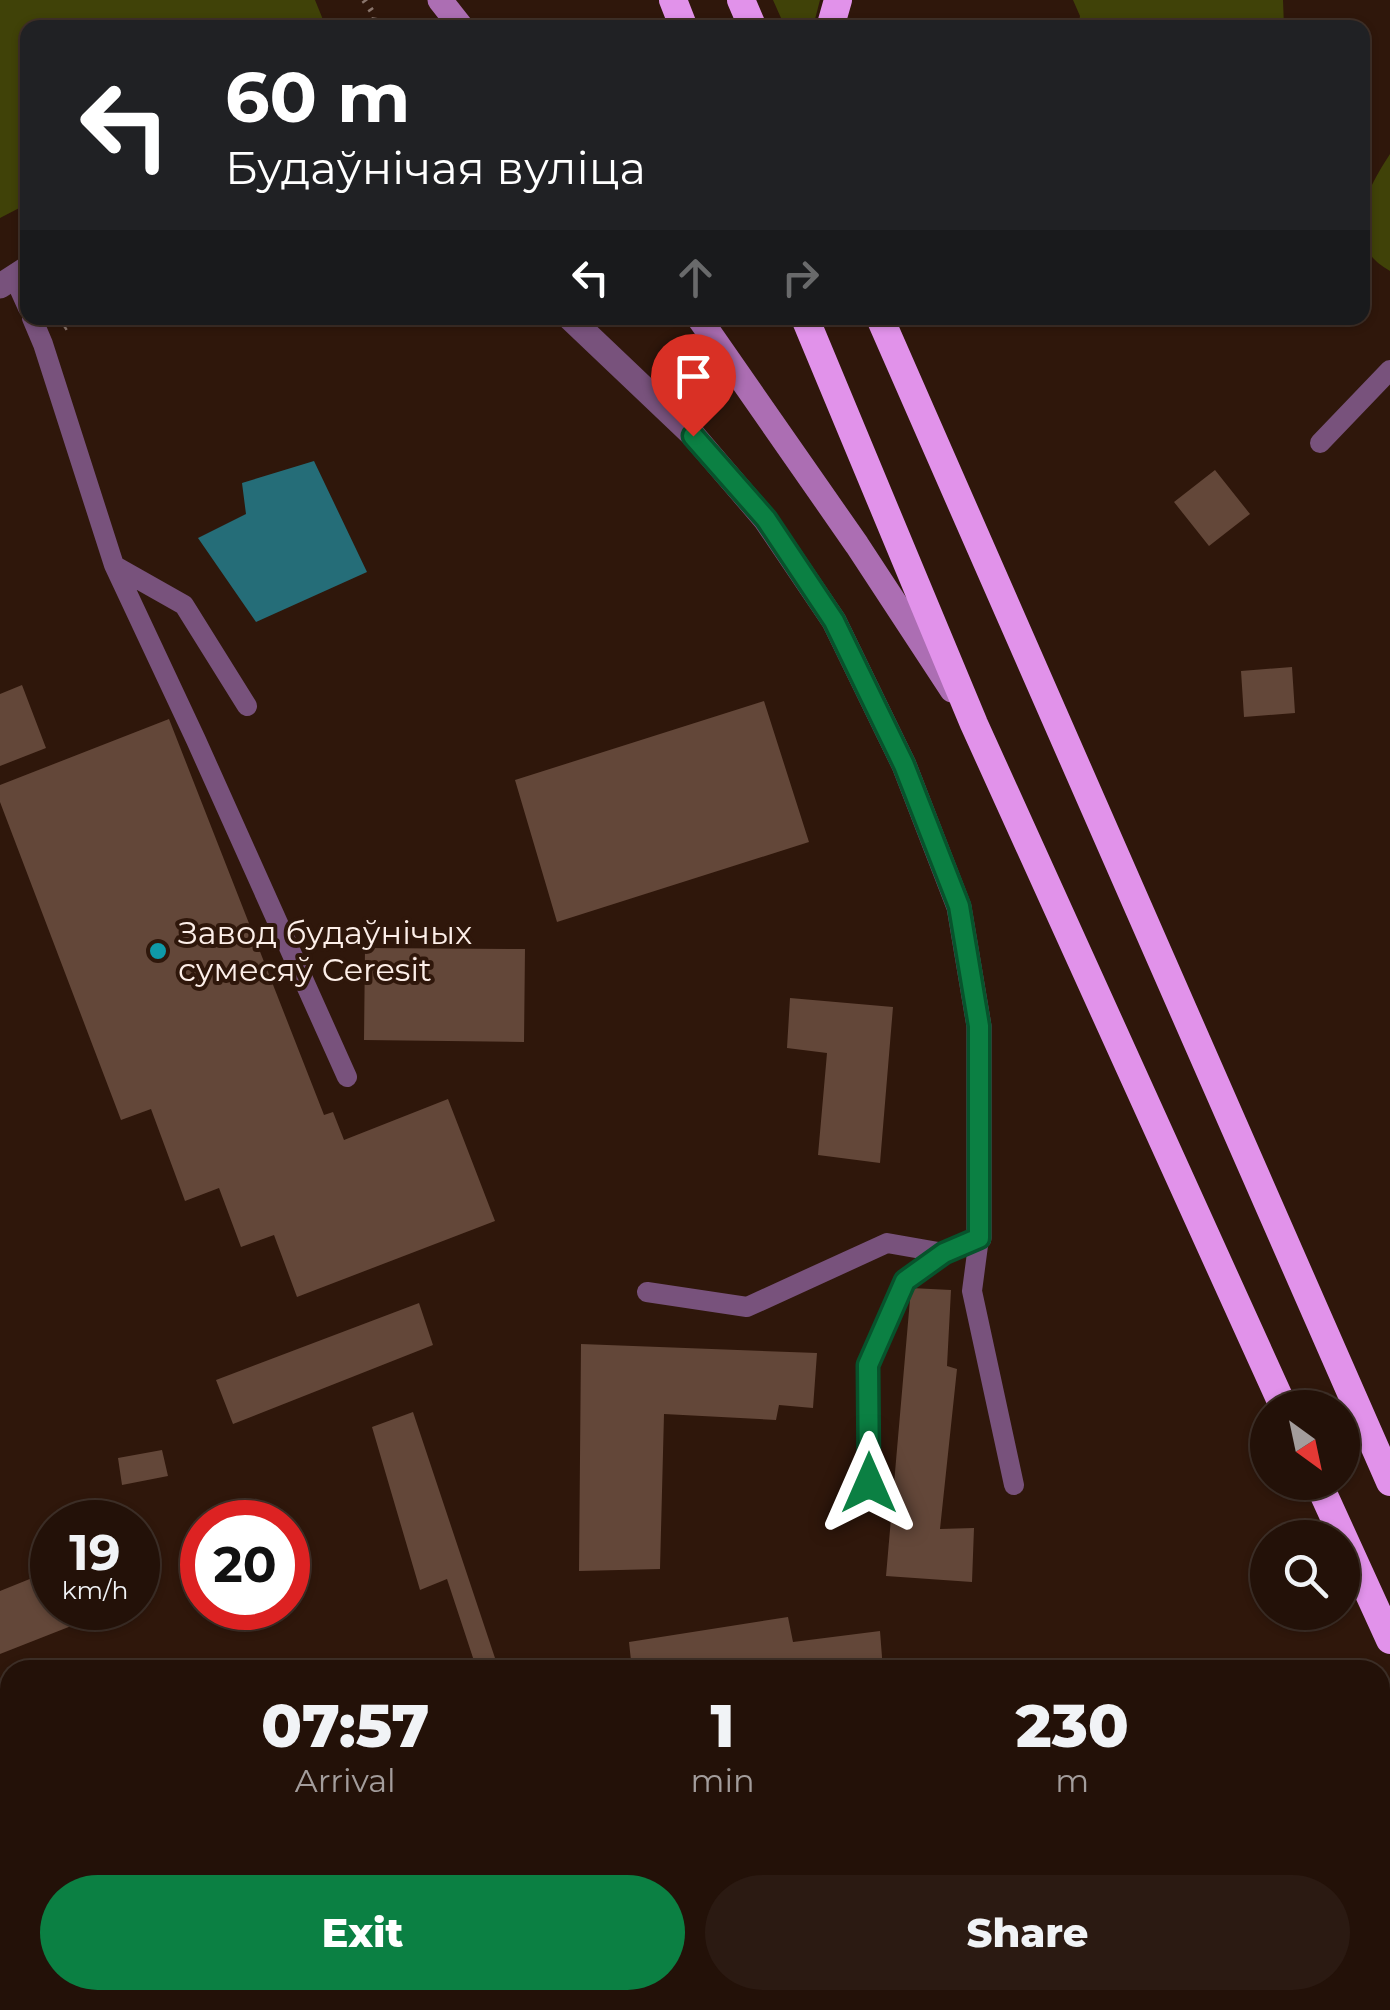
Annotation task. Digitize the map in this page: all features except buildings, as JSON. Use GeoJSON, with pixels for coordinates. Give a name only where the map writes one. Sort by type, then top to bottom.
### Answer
{"type":"FeatureCollection","features":[{"type":"Feature","properties":{"kind":"highway"},"geometry":{"type":"LineString","coordinates":[[808,325],[974,724],[1276,1390]]}},
{"type":"Feature","properties":{"kind":"highway"},"geometry":{"type":"LineString","coordinates":[[883,325],[1390,1482]]}},
{"type":"Feature","properties":{"kind":"highway"},"geometry":{"type":"LineString","coordinates":[[1326,1500],[1390,1640]]}},
{"type":"Feature","properties":{"kind":"main road"},"geometry":{"type":"LineString","coordinates":[[440,0],[456,20]]}},
{"type":"Feature","properties":{"kind":"main road"},"geometry":{"type":"LineString","coordinates":[[704,325],[858,545],[974,724]]}},
{"type":"Feature","properties":{"kind":"street"},"geometry":{"type":"LineString","coordinates":[[577,325],[693,436],[766,519],[834,621],[904,765],[959,906],[979,1026],[979,1238]]}},
{"type":"Feature","properties":{"kind":"lane"},"geometry":{"type":"LineString","coordinates":[[35,325],[114,565],[347,1076]]}},
{"type":"Feature","properties":{"kind":"lane"},"geometry":{"type":"LineString","coordinates":[[1320,442],[1390,370]]}},
{"type":"Feature","properties":{"kind":"lane"},"geometry":{"type":"LineString","coordinates":[[114,565],[184,605],[247,706]]}},
{"type":"Feature","properties":{"kind":"lane"},"geometry":{"type":"LineString","coordinates":[[869,1483],[868,1365],[905,1281],[944,1253],[979,1238]]}},
{"type":"Feature","properties":{"kind":"lane"},"geometry":{"type":"LineString","coordinates":[[979,1238],[972,1292],[1014,1485]]}},
{"type":"Feature","properties":{"kind":"lane"},"geometry":{"type":"LineString","coordinates":[[647,1292],[747,1308],[887,1244],[944,1253]]}},
{"type":"Feature","properties":{"kind":"shaded area"},"geometry":{"type":"Polygon","coordinates":[[[0,0],[315,0],[323,20],[20,20],[20,208],[0,218],[0,0]]]}},
{"type":"Feature","properties":{"kind":"shaded area"},"geometry":{"type":"Polygon","coordinates":[[[773,0],[820,0],[815,20],[782,20],[773,0]]]}},
{"type":"Feature","properties":{"kind":"shaded area"},"geometry":{"type":"Polygon","coordinates":[[[1073,0],[1283,0],[1284,20],[1079,20],[1073,0]]]}},
{"type":"Feature","properties":{"kind":"shaded area"},"geometry":{"type":"Polygon","coordinates":[[[1390,154],[1390,271],[1370,253],[1372,184],[1390,154]]]}},
{"type":"Feature","properties":{"kind":"water"},"geometry":{"type":"Polygon","coordinates":[[[314,461],[367,572],[256,622],[198,538],[246,514],[242,483],[314,461]]]}},
{"type":"Feature","properties":{"kind":"place","name":"Завод будаўнічых сумесяў Ceresit"},"geometry":{"type":"Point","coordinates":[158,951]}},
{"type":"Feature","properties":{"kind":"route"},"geometry":{"type":"LineString","coordinates":[[693,436],[766,519],[834,621],[904,765],[959,906],[979,1026],[979,1238],[944,1253],[905,1281],[868,1365],[869,1483]]}}]}
